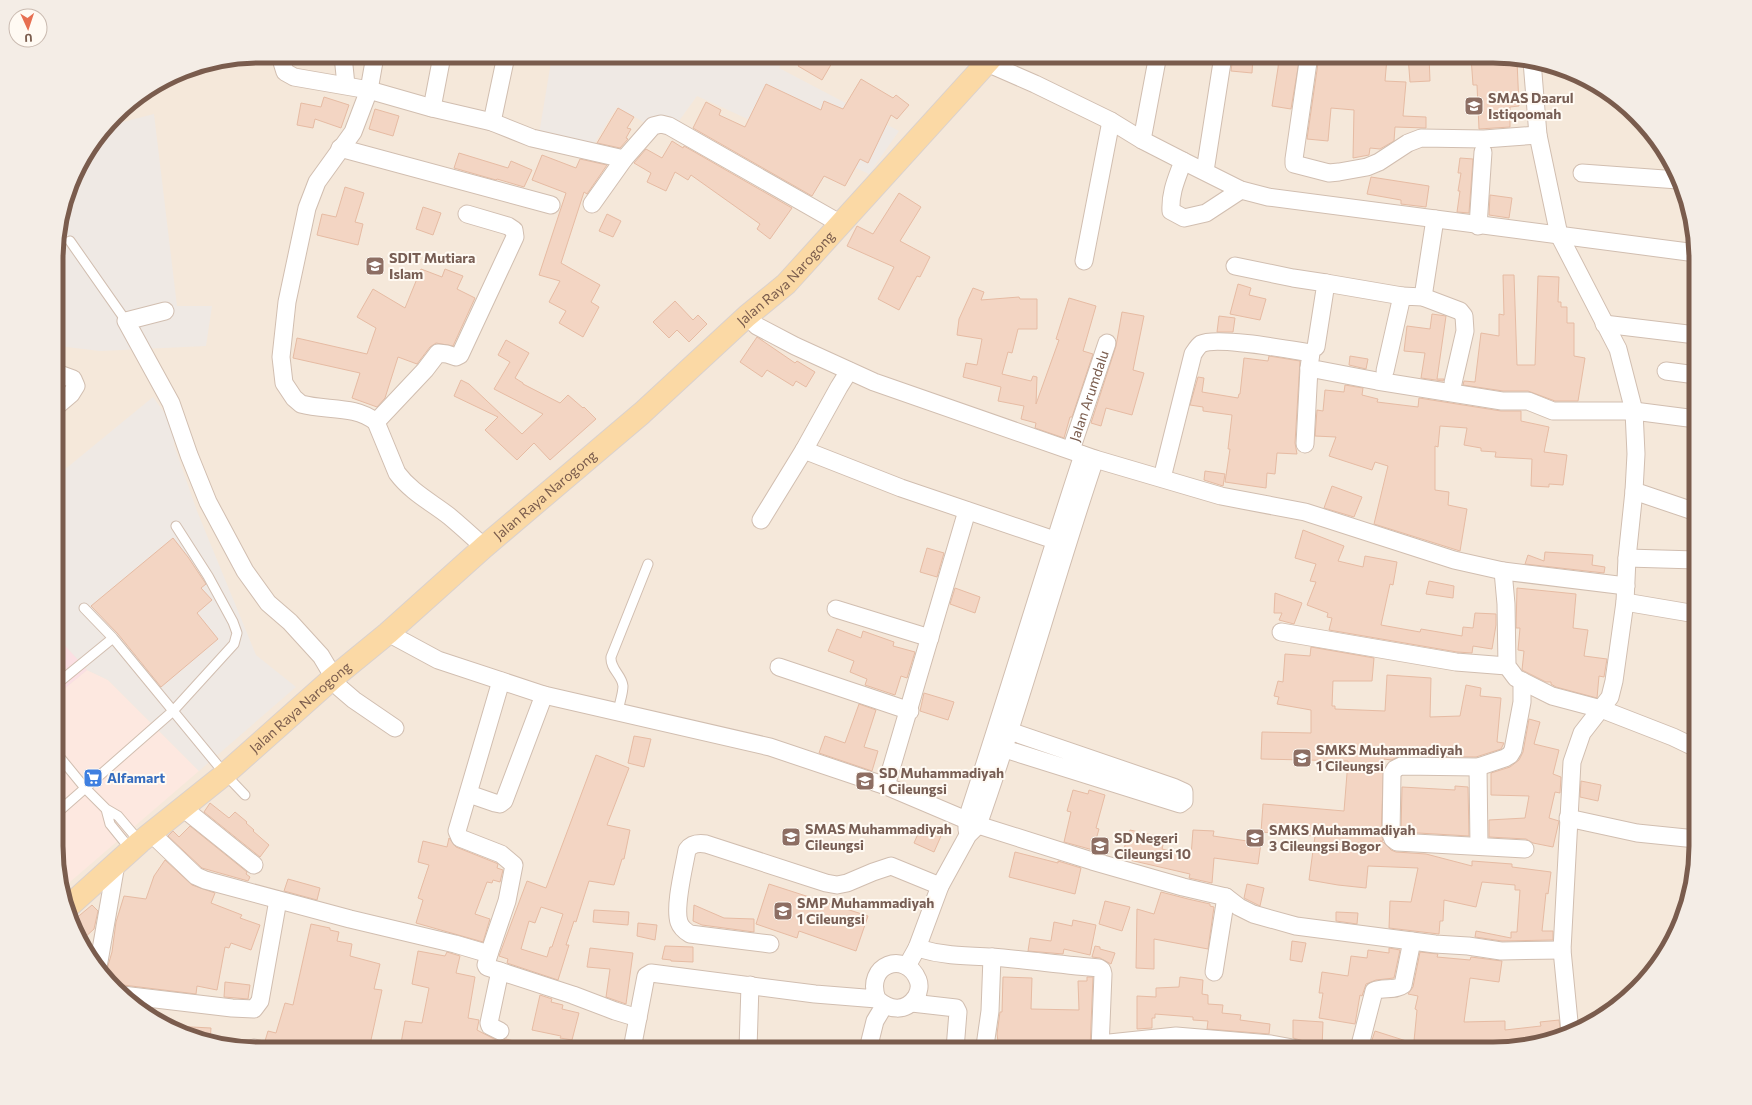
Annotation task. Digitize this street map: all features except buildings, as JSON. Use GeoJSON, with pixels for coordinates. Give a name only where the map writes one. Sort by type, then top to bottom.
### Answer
{"type":"FeatureCollection","features":[{"type":"Feature","properties":{"kind":"main road","name":"Jalan Raya Narogong"},"geometry":{"type":"LineString","coordinates":[[72,904],[135,847],[225,774],[333,678],[388,633],[484,547],[642,413],[747,316],[786,284],[987,63]]}},
{"type":"Feature","properties":{"kind":"street"},"geometry":{"type":"LineString","coordinates":[[282,63],[284,72],[294,77],[369,90],[432,108],[492,122],[532,138],[624,159]]}},
{"type":"Feature","properties":{"kind":"street"},"geometry":{"type":"LineString","coordinates":[[344,63],[346,85]]}},
{"type":"Feature","properties":{"kind":"street"},"geometry":{"type":"LineString","coordinates":[[374,63],[369,90],[353,132],[340,148],[317,182],[307,208],[286,308],[283,335],[282,372],[288,390],[301,404],[358,412],[369,416],[376,422],[397,473],[401,479],[418,494],[449,516],[484,547]]}},
{"type":"Feature","properties":{"kind":"street"},"geometry":{"type":"LineString","coordinates":[[432,108],[441,63]]}},
{"type":"Feature","properties":{"kind":"street"},"geometry":{"type":"LineString","coordinates":[[492,122],[505,63]]}},
{"type":"Feature","properties":{"kind":"street"},"geometry":{"type":"LineString","coordinates":[[996,63],[1111,121],[1142,140],[1241,190],[1268,196],[1478,226],[1689,252]]}},
{"type":"Feature","properties":{"kind":"street"},"geometry":{"type":"LineString","coordinates":[[1142,140],[1156,63]]}},
{"type":"Feature","properties":{"kind":"street"},"geometry":{"type":"LineString","coordinates":[[1205,171],[1222,63]]}},
{"type":"Feature","properties":{"kind":"street"},"geometry":{"type":"LineString","coordinates":[[1308,63],[1294,164],[1329,173],[1339,172],[1367,167],[1379,162],[1415,139],[1484,139],[1538,136]]}},
{"type":"Feature","properties":{"kind":"street"},"geometry":{"type":"LineString","coordinates":[[1533,67],[1538,136],[1559,235],[1618,349],[1634,411],[1636,454],[1634,491],[1626,558],[1625,594],[1614,682],[1610,697],[1582,733],[1572,762],[1562,950],[1569,1026]]}},
{"type":"Feature","properties":{"kind":"street"},"geometry":{"type":"LineString","coordinates":[[1084,261],[1111,121]]}},
{"type":"Feature","properties":{"kind":"street"},"geometry":{"type":"LineString","coordinates":[[592,204],[624,159],[653,126],[661,124],[669,126],[841,224]]}},
{"type":"Feature","properties":{"kind":"street"},"geometry":{"type":"LineString","coordinates":[[340,148],[552,206]]}},
{"type":"Feature","properties":{"kind":"street"},"geometry":{"type":"LineString","coordinates":[[1478,226],[1483,152]]}},
{"type":"Feature","properties":{"kind":"street"},"geometry":{"type":"LineString","coordinates":[[1183,160],[1172,191],[1171,201],[1172,211],[1184,218],[1194,217],[1206,213],[1241,190]]}},
{"type":"Feature","properties":{"kind":"street"},"geometry":{"type":"LineString","coordinates":[[1582,173],[1672,180]]}},
{"type":"Feature","properties":{"kind":"street"},"geometry":{"type":"LineString","coordinates":[[376,422],[425,370],[438,353],[456,357],[460,355],[515,236],[514,230],[508,226],[467,214]]}},
{"type":"Feature","properties":{"kind":"street"},"geometry":{"type":"LineString","coordinates":[[1423,297],[1435,219]]}},
{"type":"Feature","properties":{"kind":"street"},"geometry":{"type":"LineString","coordinates":[[1235,266],[1293,278],[1402,296],[1423,297],[1460,311],[1464,316],[1465,331],[1453,383]]}},
{"type":"Feature","properties":{"kind":"street"},"geometry":{"type":"LineString","coordinates":[[1316,347],[1326,283]]}},
{"type":"Feature","properties":{"kind":"street"},"geometry":{"type":"LineString","coordinates":[[1385,371],[1402,296]]}},
{"type":"Feature","properties":{"kind":"street"},"geometry":{"type":"LineString","coordinates":[[165,311],[126,321],[171,403],[189,455],[208,502],[245,571],[268,603],[290,622],[321,656],[340,688],[354,700],[396,728]]}},
{"type":"Feature","properties":{"kind":"street"},"geometry":{"type":"LineString","coordinates":[[747,316],[757,326],[795,346],[874,382],[1083,455],[1221,496],[1305,512],[1454,560],[1503,571],[1625,594],[1689,612]]}},
{"type":"Feature","properties":{"kind":"street"},"geometry":{"type":"LineString","coordinates":[[1604,324],[1689,334]]}},
{"type":"Feature","properties":{"kind":"street"},"geometry":{"type":"LineString","coordinates":[[1162,478],[1193,354],[1200,344],[1210,342],[1259,344],[1311,353],[1305,444]]}},
{"type":"Feature","properties":{"kind":"street","name":"Jalan Arumdalu"},"geometry":{"type":"LineString","coordinates":[[907,966],[917,948],[940,886],[971,826],[1004,729],[1060,542],[1083,455],[1107,343]]}},
{"type":"Feature","properties":{"kind":"street"},"geometry":{"type":"LineString","coordinates":[[1309,368],[1377,381],[1502,400],[1528,401],[1553,411],[1634,411],[1689,418]]}},
{"type":"Feature","properties":{"kind":"street"},"geometry":{"type":"LineString","coordinates":[[761,520],[804,450],[849,371]]}},
{"type":"Feature","properties":{"kind":"street"},"geometry":{"type":"LineString","coordinates":[[1666,371],[1689,374]]}},
{"type":"Feature","properties":{"kind":"street"},"geometry":{"type":"LineString","coordinates":[[63,375],[74,379],[76,386],[71,394],[63,401]]}},
{"type":"Feature","properties":{"kind":"street"},"geometry":{"type":"LineString","coordinates":[[804,450],[901,488],[1060,542]]}},
{"type":"Feature","properties":{"kind":"street"},"geometry":{"type":"LineString","coordinates":[[1634,491],[1689,510]]}},
{"type":"Feature","properties":{"kind":"street"},"geometry":{"type":"LineString","coordinates":[[886,786],[910,711],[917,678],[968,511]]}},
{"type":"Feature","properties":{"kind":"street"},"geometry":{"type":"LineString","coordinates":[[1626,558],[1689,560]]}},
{"type":"Feature","properties":{"kind":"street"},"geometry":{"type":"LineString","coordinates":[[1503,571],[1506,604],[1507,666],[1516,678],[1552,696],[1601,710],[1673,737],[1689,745]]}},
{"type":"Feature","properties":{"kind":"street"},"geometry":{"type":"LineString","coordinates":[[836,610],[930,638]]}},
{"type":"Feature","properties":{"kind":"street"},"geometry":{"type":"LineString","coordinates":[[1281,632],[1456,662],[1507,666]]}},
{"type":"Feature","properties":{"kind":"street"},"geometry":{"type":"LineString","coordinates":[[388,633],[438,660],[544,695],[770,747],[886,786],[971,826],[1183,887],[1226,897],[1239,907],[1253,914],[1296,926],[1501,951],[1562,950]]}},
{"type":"Feature","properties":{"kind":"street"},"geometry":{"type":"LineString","coordinates":[[779,667],[910,711]]}},
{"type":"Feature","properties":{"kind":"street"},"geometry":{"type":"LineString","coordinates":[[501,681],[470,794],[457,831],[460,838],[501,854],[512,862],[514,866],[506,901],[486,966],[638,1018]]}},
{"type":"Feature","properties":{"kind":"street"},"geometry":{"type":"LineString","coordinates":[[1522,681],[1522,702],[1513,750],[1510,755],[1478,767],[1401,766],[1395,769],[1392,774],[1391,834],[1393,839],[1397,842],[1525,849]]}},
{"type":"Feature","properties":{"kind":"street"},"geometry":{"type":"LineString","coordinates":[[470,794],[496,804],[500,804],[504,801],[544,695]]}},
{"type":"Feature","properties":{"kind":"street"},"geometry":{"type":"LineString","coordinates":[[998,747],[1173,802],[1180,804],[1183,803],[1185,794],[1178,789],[1004,729]]}},
{"type":"Feature","properties":{"kind":"street"},"geometry":{"type":"LineString","coordinates":[[1478,767],[1479,846]]}},
{"type":"Feature","properties":{"kind":"street"},"geometry":{"type":"LineString","coordinates":[[183,808],[254,865]]}},
{"type":"Feature","properties":{"kind":"street"},"geometry":{"type":"LineString","coordinates":[[1568,818],[1637,833],[1689,838]]}},
{"type":"Feature","properties":{"kind":"street"},"geometry":{"type":"LineString","coordinates":[[770,944],[690,934],[682,928],[679,921],[679,902],[689,847],[698,843],[706,844],[826,883],[837,885],[847,883],[891,866],[940,886]]}},
{"type":"Feature","properties":{"kind":"street"},"geometry":{"type":"LineString","coordinates":[[100,961],[135,847],[196,876],[219,885],[455,944],[489,954]]}},
{"type":"Feature","properties":{"kind":"street"},"geometry":{"type":"LineString","coordinates":[[1214,972],[1226,897]]}},
{"type":"Feature","properties":{"kind":"street"},"geometry":{"type":"LineString","coordinates":[[134,996],[232,1008],[254,1009],[260,1001],[278,900]]}},
{"type":"Feature","properties":{"kind":"street"},"geometry":{"type":"LineString","coordinates":[[1361,1042],[1374,992],[1380,989],[1400,988],[1403,984],[1412,941]]}},
{"type":"Feature","properties":{"kind":"street"},"geometry":{"type":"LineString","coordinates":[[917,948],[934,953],[956,956],[992,957],[1099,968],[1102,970],[1103,974],[1100,1042]]}},
{"type":"Feature","properties":{"kind":"street"},"geometry":{"type":"LineString","coordinates":[[986,1042],[990,1011],[992,957]]}},
{"type":"Feature","properties":{"kind":"street"},"geometry":{"type":"LineString","coordinates":[[633,1042],[647,974],[651,973],[881,1002],[894,1009],[903,1008],[912,1003],[918,994],[919,983],[915,973],[907,966],[897,963],[887,965],[879,971],[874,980],[874,989],[881,1002],[870,1042]]}},
{"type":"Feature","properties":{"kind":"street"},"geometry":{"type":"LineString","coordinates":[[500,971],[490,1023],[490,1026],[500,1031]]}},
{"type":"Feature","properties":{"kind":"street"},"geometry":{"type":"LineString","coordinates":[[748,1042],[750,985]]}},
{"type":"Feature","properties":{"kind":"street"},"geometry":{"type":"LineString","coordinates":[[912,1003],[956,1008],[958,1012],[956,1042]]}},
{"type":"Feature","properties":{"kind":"lane"},"geometry":{"type":"LineString","coordinates":[[70,241],[126,321]]}},
{"type":"Feature","properties":{"kind":"lane"},"geometry":{"type":"LineString","coordinates":[[63,808],[173,711],[234,644],[237,633],[233,622],[208,576],[176,526]]}},
{"type":"Feature","properties":{"kind":"lane"},"geometry":{"type":"LineString","coordinates":[[618,712],[623,687],[622,681],[611,662],[611,657],[648,564]]}},
{"type":"Feature","properties":{"kind":"lane"},"geometry":{"type":"LineString","coordinates":[[84,608],[113,638],[225,774],[245,795]]}},
{"type":"Feature","properties":{"kind":"lane"},"geometry":{"type":"LineString","coordinates":[[63,678],[113,638]]}},
{"type":"Feature","properties":{"kind":"lane"},"geometry":{"type":"LineString","coordinates":[[63,761],[85,788],[106,809],[118,816],[135,847]]}},
{"type":"Feature","properties":{"kind":"shaded area"},"geometry":{"type":"Polygon","coordinates":[[[246,63],[1506,63],[1556,73],[1591,89],[1612,103],[1632,120],[1649,140],[1663,161],[1679,196],[1689,246],[1689,859],[1679,909],[1663,944],[1649,965],[1632,985],[1612,1002],[1591,1016],[1556,1032],[1506,1042],[246,1042],[196,1032],[161,1016],[140,1002],[120,985],[103,965],[89,944],[73,909],[63,859],[63,246],[73,196],[83,172],[103,140],[120,120],[140,103],[172,83],[196,73],[246,63]]]}},
{"type":"Feature","properties":{"kind":"shaded area"},"geometry":{"type":"Polygon","coordinates":[[[551,63],[782,63],[779,68],[899,131],[869,174],[697,96],[668,136],[617,107],[587,155],[538,140],[551,63]]]}},
{"type":"Feature","properties":{"kind":"shaded area"},"geometry":{"type":"Polygon","coordinates":[[[154,114],[177,306],[212,306],[206,346],[100,351],[63,347],[63,246],[70,208],[73,196],[89,161],[103,140],[117,123],[154,114]]]}},
{"type":"Feature","properties":{"kind":"shaded area"},"geometry":{"type":"Polygon","coordinates":[[[153,397],[174,426],[174,445],[197,511],[256,655],[296,687],[199,771],[108,680],[87,670],[63,644],[63,471],[153,397]]]}},
{"type":"Feature","properties":{"kind":"shaded area"},"geometry":{"type":"Polygon","coordinates":[[[63,644],[87,670],[63,690],[63,644]]]}},
{"type":"Feature","properties":{"kind":"shaded area"},"geometry":{"type":"Polygon","coordinates":[[[87,670],[108,680],[199,771],[67,884],[63,859],[63,690],[87,670]]]}},
{"type":"Feature","properties":{"kind":"place","name":"SMAS Daarul Istiqoomah"},"geometry":{"type":"Point","coordinates":[1474,106]}},
{"type":"Feature","properties":{"kind":"place","name":"SDIT Mutiara Islam"},"geometry":{"type":"Point","coordinates":[375,266]}},
{"type":"Feature","properties":{"kind":"place","name":"SMKS Muhammadiyah 1 Cileungsi"},"geometry":{"type":"Point","coordinates":[1302,758]}},
{"type":"Feature","properties":{"kind":"place","name":"Alfamart"},"geometry":{"type":"Point","coordinates":[93,778]}},
{"type":"Feature","properties":{"kind":"place","name":"SD Muhammadiyah 1 Cileungsi"},"geometry":{"type":"Point","coordinates":[865,781]}},
{"type":"Feature","properties":{"kind":"place","name":"SMAS Muhammadiyah Cileungsi"},"geometry":{"type":"Point","coordinates":[791,837]}},
{"type":"Feature","properties":{"kind":"place","name":"SMKS Muhammadiyah 3 Cileungsi Bogor"},"geometry":{"type":"Point","coordinates":[1255,838]}},
{"type":"Feature","properties":{"kind":"place","name":"SD Negeri Cileungsi 10"},"geometry":{"type":"Point","coordinates":[1100,846]}},
{"type":"Feature","properties":{"kind":"place","name":"SMP Muhammadiyah 1 Cileungsi"},"geometry":{"type":"Point","coordinates":[783,911]}}]}
